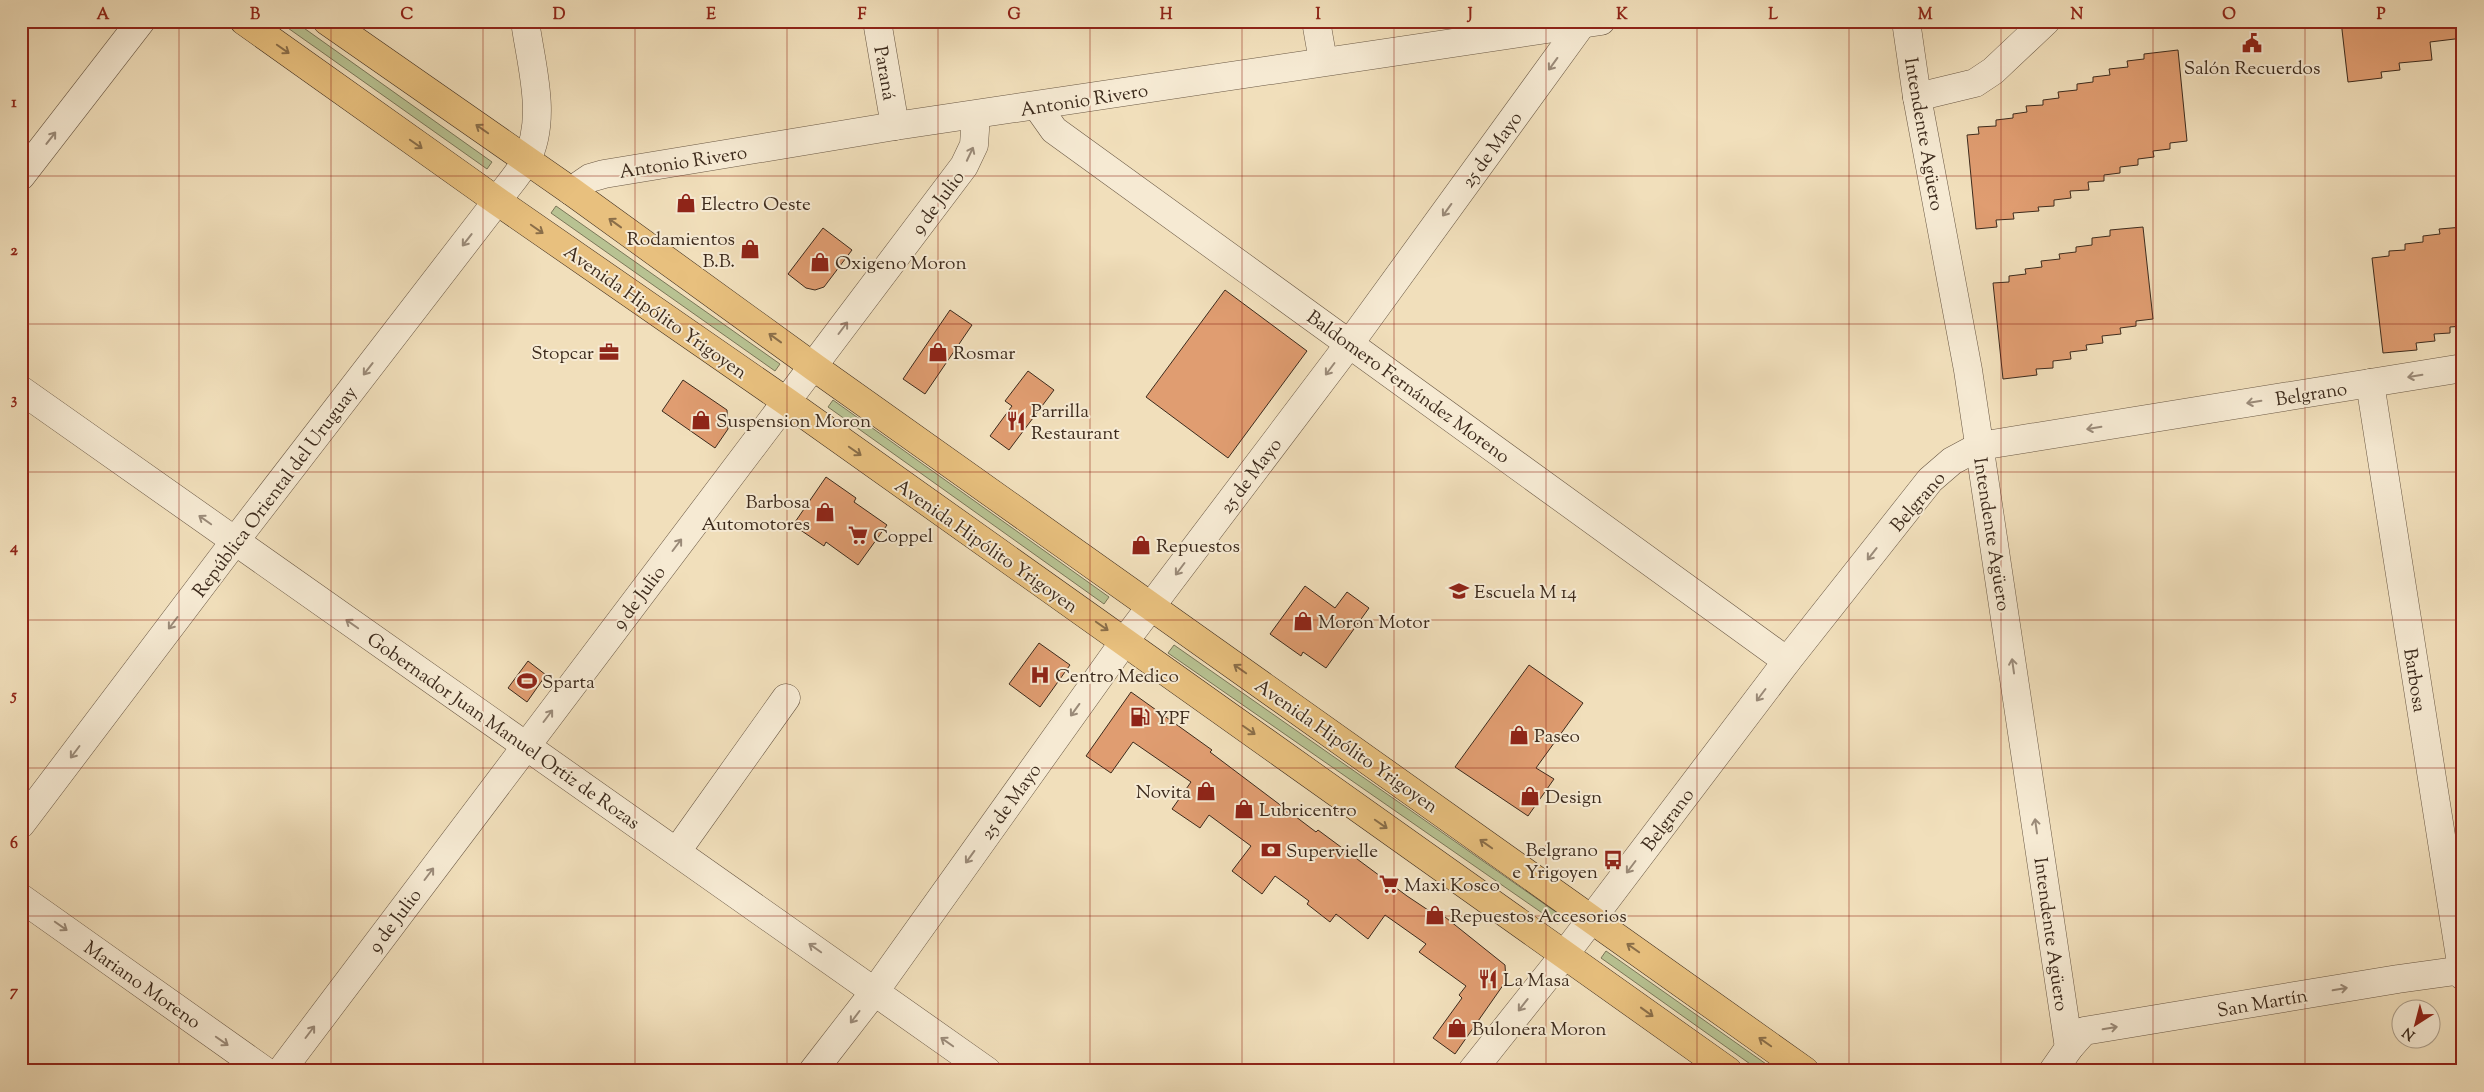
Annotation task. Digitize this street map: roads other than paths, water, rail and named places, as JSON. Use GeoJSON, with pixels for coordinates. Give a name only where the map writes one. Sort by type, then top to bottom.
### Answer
{"type":"FeatureCollection","features":[{"type":"Feature","properties":{"kind":"main road","name":"Avenida Hipólito Yrigoyen"},"geometry":{"type":"LineString","coordinates":[[244,21],[497,202],[787,402],[1728,1071]]}},
{"type":"Feature","properties":{"kind":"main road","name":"Avenida Hipólito Yrigoyen"},"geometry":{"type":"LineString","coordinates":[[327,21],[570,191],[814,367],[1805,1071]]}},
{"type":"Feature","properties":{"kind":"street"},"geometry":{"type":"LineString","coordinates":[[21,176],[141,21]]}},
{"type":"Feature","properties":{"kind":"street","name":"República Oriental del Uruguay"},"geometry":{"type":"LineString","coordinates":[[21,824],[235,541],[497,202],[526,160],[534,136],[538,109],[525,21]]}},
{"type":"Feature","properties":{"kind":"street","name":"Paraná"},"geometry":{"type":"LineString","coordinates":[[877,21],[895,126]]}},
{"type":"Feature","properties":{"kind":"street"},"geometry":{"type":"LineString","coordinates":[[1316,21],[1323,61]]}},
{"type":"Feature","properties":{"kind":"street","name":"Intendente Agüero"},"geometry":{"type":"LineString","coordinates":[[1906,21],[1917,97],[1968,370],[2069,1048]]}},
{"type":"Feature","properties":{"kind":"street"},"geometry":{"type":"LineString","coordinates":[[1917,97],[1975,83],[1993,71],[2046,21]]}},
{"type":"Feature","properties":{"kind":"street","name":"Antonio Rivero"},"geometry":{"type":"LineString","coordinates":[[570,191],[590,178],[604,174],[895,126],[1037,106],[1323,61],[1591,23]]}},
{"type":"Feature","properties":{"kind":"street","name":"25 de Mayo"},"geometry":{"type":"LineString","coordinates":[[813,1071],[874,991],[1124,642],[1591,23]]}},
{"type":"Feature","properties":{"kind":"street","name":"Baldomero Fernández Moreno"},"geometry":{"type":"LineString","coordinates":[[1037,106],[1054,130],[1787,661]]}},
{"type":"Feature","properties":{"kind":"street","name":"9 de Julio"},"geometry":{"type":"LineString","coordinates":[[281,1071],[964,166],[974,145],[976,115]]}},
{"type":"Feature","properties":{"kind":"street","name":"Belgrano"},"geometry":{"type":"LineString","coordinates":[[1472,1071],[1565,954],[1787,661],[1930,480],[1952,461],[1980,446],[2463,368]]}},
{"type":"Feature","properties":{"kind":"street","name":"Barbosa"},"geometry":{"type":"LineString","coordinates":[[2370,384],[2462,972]]}},
{"type":"Feature","properties":{"kind":"street","name":"Gobernador Juan Manuel Ortiz de Rozas"},"geometry":{"type":"LineString","coordinates":[[21,390],[987,1071]]}},
{"type":"Feature","properties":{"kind":"street"},"geometry":{"type":"LineString","coordinates":[[677,851],[786,698]]}},
{"type":"Feature","properties":{"kind":"street","name":"Mariano Moreno"},"geometry":{"type":"LineString","coordinates":[[21,898],[265,1071]]}},
{"type":"Feature","properties":{"kind":"street","name":"San Martín"},"geometry":{"type":"LineString","coordinates":[[2052,1071],[2084,1032],[2398,979],[2462,972]]}},
{"type":"Feature","properties":{"kind":"place","name":"Salón Recuerdos"},"geometry":{"type":"Point","coordinates":[2252,43]}},
{"type":"Feature","properties":{"kind":"place","name":"Electro Oeste"},"geometry":{"type":"Point","coordinates":[686,203]}},
{"type":"Feature","properties":{"kind":"place","name":"Rodamientos B.B."},"geometry":{"type":"Point","coordinates":[750,249]}},
{"type":"Feature","properties":{"kind":"place","name":"Oxigeno Moron"},"geometry":{"type":"Point","coordinates":[820,262]}},
{"type":"Feature","properties":{"kind":"place","name":"Stopcar"},"geometry":{"type":"Point","coordinates":[609,352]}},
{"type":"Feature","properties":{"kind":"place","name":"Rosmar"},"geometry":{"type":"Point","coordinates":[938,352]}},
{"type":"Feature","properties":{"kind":"place","name":"Suspension Moron"},"geometry":{"type":"Point","coordinates":[701,420]}},
{"type":"Feature","properties":{"kind":"place","name":"Parrilla Restaurant"},"geometry":{"type":"Point","coordinates":[1016,421]}},
{"type":"Feature","properties":{"kind":"place","name":"Barbosa Automotores"},"geometry":{"type":"Point","coordinates":[825,512]}},
{"type":"Feature","properties":{"kind":"place","name":"Coppel"},"geometry":{"type":"Point","coordinates":[858,535]}},
{"type":"Feature","properties":{"kind":"place","name":"Repuestos"},"geometry":{"type":"Point","coordinates":[1141,545]}},
{"type":"Feature","properties":{"kind":"place","name":"Escuela M 14"},"geometry":{"type":"Point","coordinates":[1459,591]}},
{"type":"Feature","properties":{"kind":"place","name":"Moron Motor"},"geometry":{"type":"Point","coordinates":[1303,621]}},
{"type":"Feature","properties":{"kind":"place","name":"Centro Medico"},"geometry":{"type":"Point","coordinates":[1040,675]}},
{"type":"Feature","properties":{"kind":"place","name":"Sparta"},"geometry":{"type":"Point","coordinates":[527,681]}},
{"type":"Feature","properties":{"kind":"place","name":"YPF"},"geometry":{"type":"Point","coordinates":[1140,717]}},
{"type":"Feature","properties":{"kind":"place","name":"Paseo"},"geometry":{"type":"Point","coordinates":[1519,735]}},
{"type":"Feature","properties":{"kind":"place","name":"Novita"},"geometry":{"type":"Point","coordinates":[1206,791]}},
{"type":"Feature","properties":{"kind":"place","name":"Design"},"geometry":{"type":"Point","coordinates":[1530,796]}},
{"type":"Feature","properties":{"kind":"place","name":"Lubricentro"},"geometry":{"type":"Point","coordinates":[1244,809]}},
{"type":"Feature","properties":{"kind":"place","name":"Supervielle"},"geometry":{"type":"Point","coordinates":[1271,850]}},
{"type":"Feature","properties":{"kind":"place","name":"Belgrano e Yrigoyen"},"geometry":{"type":"Point","coordinates":[1613,860]}},
{"type":"Feature","properties":{"kind":"place","name":"Maxi Kosco"},"geometry":{"type":"Point","coordinates":[1389,884]}},
{"type":"Feature","properties":{"kind":"place","name":"Repuestos Accesorios"},"geometry":{"type":"Point","coordinates":[1435,915]}},
{"type":"Feature","properties":{"kind":"place","name":"La Masa"},"geometry":{"type":"Point","coordinates":[1488,979]}},
{"type":"Feature","properties":{"kind":"place","name":"Bulonera Moron"},"geometry":{"type":"Point","coordinates":[1457,1028]}}]}
